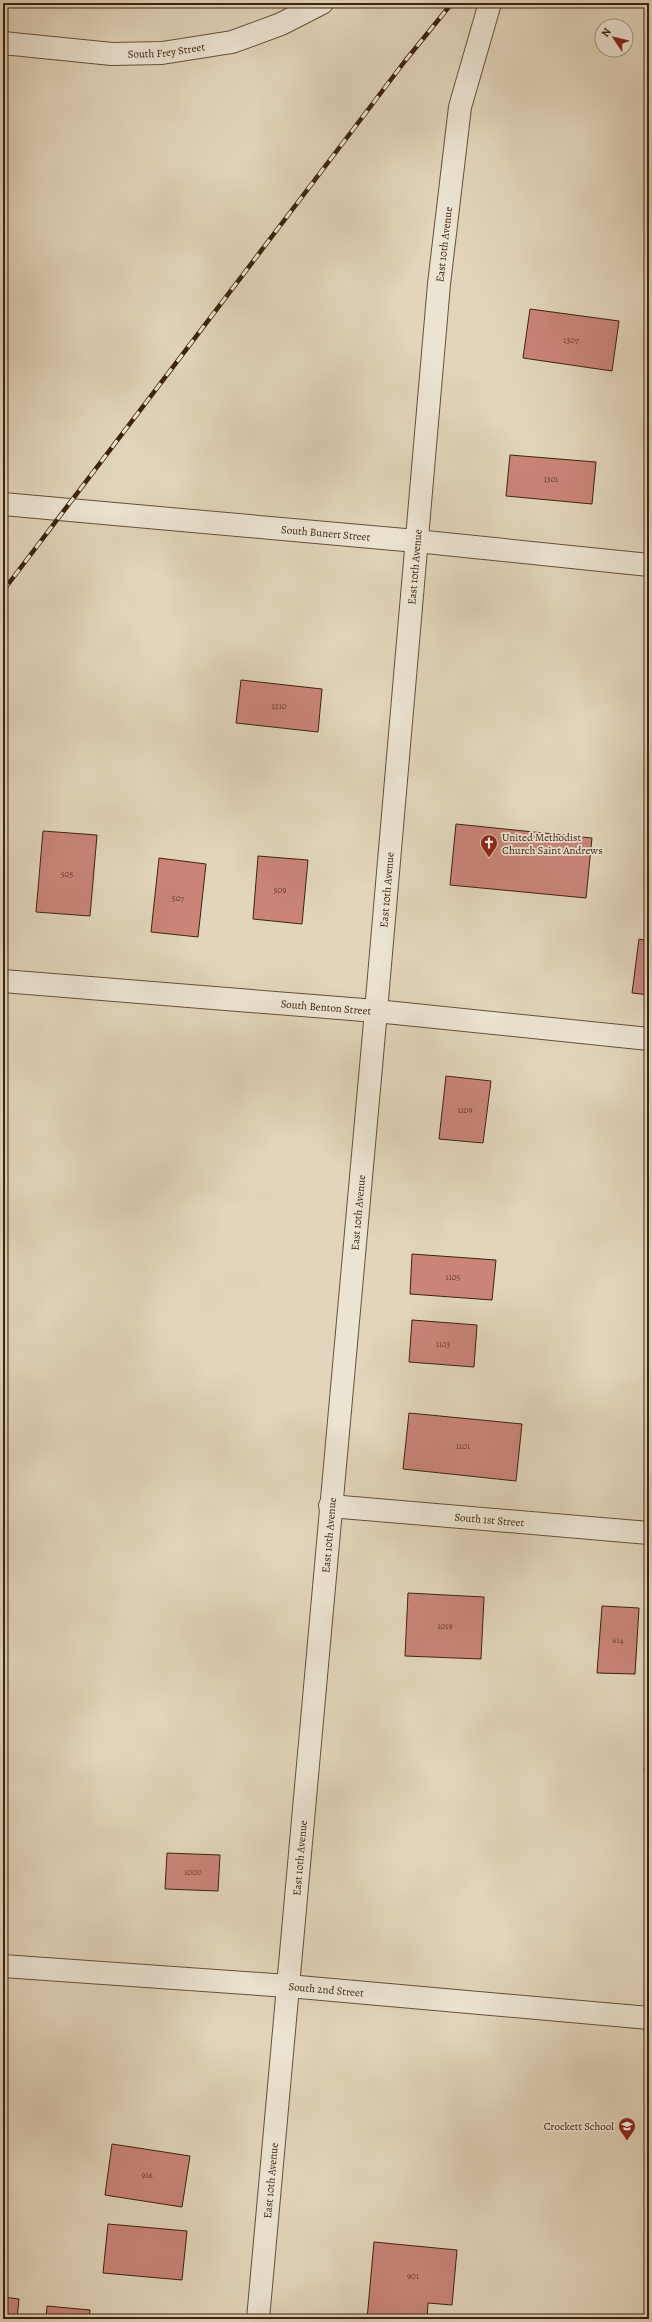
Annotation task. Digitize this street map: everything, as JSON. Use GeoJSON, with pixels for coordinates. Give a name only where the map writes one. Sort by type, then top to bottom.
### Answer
{"type":"FeatureCollection","features":[{"type":"Feature","properties":{"kind":"street","name":"South Frey Street"},"geometry":{"type":"LineString","coordinates":[[3,43],[112,54],[162,53],[232,42],[281,24],[322,3]]}},
{"type":"Feature","properties":{"kind":"street","name":"East 10th Avenue"},"geometry":{"type":"LineString","coordinates":[[258,2319],[330,1506],[376,1011],[439,284],[460,107],[490,3]]}},
{"type":"Feature","properties":{"kind":"street","name":"South Bunert Street"},"geometry":{"type":"LineString","coordinates":[[3,504],[649,565]]}},
{"type":"Feature","properties":{"kind":"street","name":"South Benton Street"},"geometry":{"type":"LineString","coordinates":[[3,981],[376,1011],[649,1039]]}},
{"type":"Feature","properties":{"kind":"street","name":"South 1st Street"},"geometry":{"type":"LineString","coordinates":[[330,1506],[649,1533]]}},
{"type":"Feature","properties":{"kind":"street","name":"South 2nd Street"},"geometry":{"type":"LineString","coordinates":[[3,1966],[288,1986],[649,2018]]}},
{"type":"Feature","properties":{"kind":"building"},"geometry":{"type":"Polygon","coordinates":[[[530,309],[619,321],[612,371],[523,358],[530,309]]]}},
{"type":"Feature","properties":{"kind":"building"},"geometry":{"type":"Polygon","coordinates":[[[510,455],[596,462],[592,504],[506,496],[510,455]]]}},
{"type":"Feature","properties":{"kind":"building"},"geometry":{"type":"Polygon","coordinates":[[[241,680],[322,689],[318,732],[236,723],[241,680]]]}},
{"type":"Feature","properties":{"kind":"building"},"geometry":{"type":"Polygon","coordinates":[[[456,824],[592,838],[586,898],[450,885],[456,824]]]}},
{"type":"Feature","properties":{"kind":"building"},"geometry":{"type":"Polygon","coordinates":[[[43,831],[97,835],[90,916],[36,912],[43,831]]]}},
{"type":"Feature","properties":{"kind":"building"},"geometry":{"type":"Polygon","coordinates":[[[258,856],[308,860],[302,924],[253,919],[258,856]]]}},
{"type":"Feature","properties":{"kind":"building"},"geometry":{"type":"Polygon","coordinates":[[[159,858],[206,864],[198,937],[151,932],[159,858]]]}},
{"type":"Feature","properties":{"kind":"building"},"geometry":{"type":"Polygon","coordinates":[[[639,939],[649,941],[649,995],[632,993],[639,939]]]}},
{"type":"Feature","properties":{"kind":"building"},"geometry":{"type":"Polygon","coordinates":[[[446,1076],[491,1081],[483,1143],[439,1139],[446,1076]]]}},
{"type":"Feature","properties":{"kind":"building"},"geometry":{"type":"Polygon","coordinates":[[[412,1254],[496,1260],[492,1300],[410,1294],[412,1254]]]}},
{"type":"Feature","properties":{"kind":"building"},"geometry":{"type":"Polygon","coordinates":[[[412,1320],[477,1325],[474,1367],[409,1362],[412,1320]]]}},
{"type":"Feature","properties":{"kind":"building"},"geometry":{"type":"Polygon","coordinates":[[[409,1413],[522,1424],[516,1481],[403,1469],[409,1413]]]}},
{"type":"Feature","properties":{"kind":"building"},"geometry":{"type":"Polygon","coordinates":[[[408,1593],[484,1597],[481,1659],[405,1656],[408,1593]]]}},
{"type":"Feature","properties":{"kind":"building"},"geometry":{"type":"Polygon","coordinates":[[[602,1606],[639,1608],[635,1674],[597,1673],[602,1606]]]}},
{"type":"Feature","properties":{"kind":"building"},"geometry":{"type":"Polygon","coordinates":[[[649,1733],[649,1773],[644,1772],[649,1733]]]}},
{"type":"Feature","properties":{"kind":"building"},"geometry":{"type":"Polygon","coordinates":[[[167,1853],[220,1855],[218,1891],[165,1889],[167,1853]]]}},
{"type":"Feature","properties":{"kind":"building"},"geometry":{"type":"Polygon","coordinates":[[[112,2144],[190,2156],[182,2207],[105,2195],[112,2144]]]}},
{"type":"Feature","properties":{"kind":"building"},"geometry":{"type":"Polygon","coordinates":[[[108,2224],[187,2231],[182,2280],[103,2273],[108,2224]]]}},
{"type":"Feature","properties":{"kind":"building"},"geometry":{"type":"Polygon","coordinates":[[[374,2242],[457,2250],[452,2305],[428,2303],[427,2319],[367,2319],[374,2242]]]}},
{"type":"Feature","properties":{"kind":"building"},"geometry":{"type":"Polygon","coordinates":[[[3,2297],[19,2299],[17,2319],[3,2319],[3,2297]]]}},
{"type":"Feature","properties":{"kind":"building"},"geometry":{"type":"Polygon","coordinates":[[[47,2306],[90,2310],[89,2319],[46,2319],[47,2306]]]}},
{"type":"Feature","properties":{"kind":"railway"},"geometry":{"type":"LineString","coordinates":[[3,591],[405,61],[452,3]]}},
{"type":"Feature","properties":{"kind":"place","name":"United Methodist Church Saint Andrews"},"geometry":{"type":"Point","coordinates":[489,858]}},
{"type":"Feature","properties":{"kind":"place","name":"Crockett School"},"geometry":{"type":"Point","coordinates":[627,2141]}}]}
